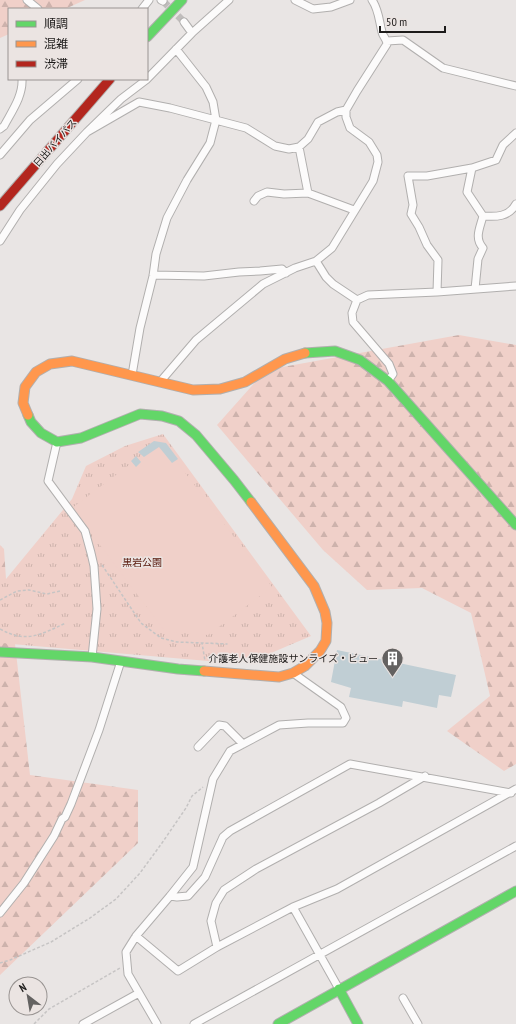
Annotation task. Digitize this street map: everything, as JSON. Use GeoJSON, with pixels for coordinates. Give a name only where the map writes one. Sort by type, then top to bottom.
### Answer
{"type":"FeatureCollection","features":[{"type":"Feature","properties":{"kind":"main road"},"geometry":{"type":"LineString","coordinates":[[148,36],[182,0]]}},
{"type":"Feature","properties":{"kind":"main road","name":"日出バイパス"},"geometry":{"type":"LineString","coordinates":[[0,206],[109,80]]}},
{"type":"Feature","properties":{"kind":"main road"},"geometry":{"type":"LineString","coordinates":[[0,652],[92,657],[178,669],[279,677],[293,674],[305,666],[320,651],[326,641],[327,623],[325,612],[314,586],[234,480],[196,435],[179,421],[162,416],[140,414],[80,438],[57,442],[41,433],[31,422],[22,403],[25,387],[36,372],[50,364],[72,361],[193,390],[220,389],[245,382],[285,359],[309,352],[335,351],[360,360],[388,381],[516,524]]}},
{"type":"Feature","properties":{"kind":"main road"},"geometry":{"type":"LineString","coordinates":[[278,1024],[516,891]]}},
{"type":"Feature","properties":{"kind":"main road"},"geometry":{"type":"LineString","coordinates":[[339,989],[358,1024]]}},
{"type":"Feature","properties":{"kind":"street"},"geometry":{"type":"LineString","coordinates":[[27,0],[37,8]]}},
{"type":"Feature","properties":{"kind":"street"},"geometry":{"type":"LineString","coordinates":[[143,8],[150,0]]}},
{"type":"Feature","properties":{"kind":"street"},"geometry":{"type":"LineString","coordinates":[[148,78],[192,32],[229,0]]}},
{"type":"Feature","properties":{"kind":"street"},"geometry":{"type":"LineString","coordinates":[[295,0],[313,9],[332,7],[350,0]]}},
{"type":"Feature","properties":{"kind":"street"},"geometry":{"type":"LineString","coordinates":[[160,382],[196,340],[263,284],[316,261],[332,248],[373,180],[378,162],[377,156],[370,142],[350,128],[346,117],[346,110],[388,44],[382,34],[377,7],[372,0]]}},
{"type":"Feature","properties":{"kind":"street"},"geometry":{"type":"LineString","coordinates":[[184,22],[192,32]]}},
{"type":"Feature","properties":{"kind":"street"},"geometry":{"type":"LineString","coordinates":[[387,41],[404,40],[443,68],[516,86]]}},
{"type":"Feature","properties":{"kind":"street"},"geometry":{"type":"LineString","coordinates":[[132,375],[140,328],[153,275],[156,254],[168,218],[187,180],[210,143],[216,120],[214,102],[206,87],[176,49]]}},
{"type":"Feature","properties":{"kind":"street"},"geometry":{"type":"LineString","coordinates":[[0,129],[4,126],[21,95],[23,87],[22,80]]}},
{"type":"Feature","properties":{"kind":"street"},"geometry":{"type":"LineString","coordinates":[[0,155],[30,120],[77,80]]}},
{"type":"Feature","properties":{"kind":"street"},"geometry":{"type":"LineString","coordinates":[[0,241],[20,210],[57,164],[87,132],[121,100],[146,80]]}},
{"type":"Feature","properties":{"kind":"street"},"geometry":{"type":"LineString","coordinates":[[87,132],[139,102],[170,108],[246,128],[275,146],[289,149],[299,147],[308,139],[318,122],[337,112],[346,110]]}},
{"type":"Feature","properties":{"kind":"street"},"geometry":{"type":"LineString","coordinates":[[437,292],[438,260],[427,245],[411,214],[413,205],[408,176],[427,176],[472,168],[496,160],[503,145],[516,134]]}},
{"type":"Feature","properties":{"kind":"street"},"geometry":{"type":"LineString","coordinates":[[299,147],[308,193]]}},
{"type":"Feature","properties":{"kind":"street"},"geometry":{"type":"LineString","coordinates":[[472,168],[467,192],[483,216]]}},
{"type":"Feature","properties":{"kind":"street"},"geometry":{"type":"LineString","coordinates":[[254,201],[258,196],[267,192],[284,194],[308,193],[354,210]]}},
{"type":"Feature","properties":{"kind":"street"},"geometry":{"type":"LineString","coordinates":[[483,216],[501,217],[514,208],[516,204]]}},
{"type":"Feature","properties":{"kind":"street"},"geometry":{"type":"LineString","coordinates":[[475,289],[478,259],[483,248],[479,243],[478,233],[483,216]]}},
{"type":"Feature","properties":{"kind":"street"},"geometry":{"type":"LineString","coordinates":[[316,261],[326,277],[357,300]]}},
{"type":"Feature","properties":{"kind":"street"},"geometry":{"type":"LineString","coordinates":[[153,275],[204,276],[282,268],[286,273]]}},
{"type":"Feature","properties":{"kind":"street"},"geometry":{"type":"LineString","coordinates":[[388,381],[393,374],[388,364],[353,322],[352,312],[357,300],[368,295],[516,286]]}},
{"type":"Feature","properties":{"kind":"street"},"geometry":{"type":"LineString","coordinates":[[57,442],[48,481],[85,531],[94,566],[97,609],[92,657]]}},
{"type":"Feature","properties":{"kind":"street"},"geometry":{"type":"LineString","coordinates":[[0,913],[24,883],[68,811],[99,730],[121,661]]}},
{"type":"Feature","properties":{"kind":"street"},"geometry":{"type":"LineString","coordinates":[[157,1024],[128,974],[126,952],[136,936],[193,867],[213,779],[230,751],[279,725],[343,723],[346,718],[341,707],[293,674]]}},
{"type":"Feature","properties":{"kind":"street"},"geometry":{"type":"LineString","coordinates":[[198,747],[219,725],[225,726],[243,744]]}},
{"type":"Feature","properties":{"kind":"street"},"geometry":{"type":"LineString","coordinates":[[170,896],[178,898],[188,896],[205,877],[223,837],[230,831],[350,764],[513,791]]}},
{"type":"Feature","properties":{"kind":"street"},"geometry":{"type":"LineString","coordinates":[[217,947],[211,921],[216,903],[224,890],[256,869],[380,803],[425,776]]}},
{"type":"Feature","properties":{"kind":"street"},"geometry":{"type":"LineString","coordinates":[[136,936],[178,971],[217,947],[293,907],[337,889],[513,791]]}},
{"type":"Feature","properties":{"kind":"street"},"geometry":{"type":"LineString","coordinates":[[194,1024],[516,846]]}},
{"type":"Feature","properties":{"kind":"street"},"geometry":{"type":"LineString","coordinates":[[293,907],[339,989]]}},
{"type":"Feature","properties":{"kind":"street"},"geometry":{"type":"LineString","coordinates":[[83,1024],[139,993]]}},
{"type":"Feature","properties":{"kind":"street"},"geometry":{"type":"LineString","coordinates":[[404,998],[418,1024]]}},
{"type":"Feature","properties":{"kind":"path"},"geometry":{"type":"LineString","coordinates":[[102,565],[141,624],[161,638],[177,642],[221,643],[227,644],[202,643]]}},
{"type":"Feature","properties":{"kind":"path"},"geometry":{"type":"LineString","coordinates":[[0,600],[18,591],[29,590],[47,594],[60,591]]}},
{"type":"Feature","properties":{"kind":"path"},"geometry":{"type":"LineString","coordinates":[[0,629],[17,637],[30,637],[42,634],[66,623]]}},
{"type":"Feature","properties":{"kind":"path"},"geometry":{"type":"LineString","coordinates":[[202,643],[207,671]]}},
{"type":"Feature","properties":{"kind":"path"},"geometry":{"type":"LineString","coordinates":[[0,963],[51,942],[90,918],[116,899],[140,873],[162,844],[186,808],[192,796],[213,779]]}},
{"type":"Feature","properties":{"kind":"path"},"geometry":{"type":"LineString","coordinates":[[34,1024],[49,1009],[127,964]]}},
{"type":"Feature","properties":{"kind":"green space"},"geometry":{"type":"Polygon","coordinates":[[[0,0],[85,0],[67,8],[8,8],[8,34],[0,38],[0,0]]]}},
{"type":"Feature","properties":{"kind":"green space"},"geometry":{"type":"Polygon","coordinates":[[[459,335],[516,345],[516,764],[504,771],[447,731],[490,696],[471,613],[422,588],[367,590],[323,550],[217,425],[266,370],[459,335]]]}},
{"type":"Feature","properties":{"kind":"green space","name":"黒岩公園"},"geometry":{"type":"Polygon","coordinates":[[[163,434],[311,636],[264,656],[208,661],[0,643],[0,582],[6,579],[72,499],[86,466],[125,446],[163,434]]]}},
{"type":"Feature","properties":{"kind":"green space"},"geometry":{"type":"Polygon","coordinates":[[[161,441],[272,587],[208,635],[170,632],[164,630],[72,508],[161,441]]]}},
{"type":"Feature","properties":{"kind":"green space"},"geometry":{"type":"Polygon","coordinates":[[[0,545],[4,549],[6,579],[10,600],[30,775],[138,790],[138,843],[0,975],[0,545]]]}},
{"type":"Feature","properties":{"kind":"building"},"geometry":{"type":"Polygon","coordinates":[[[154,441],[166,443],[178,459],[172,463],[159,447],[144,457],[138,452],[154,441]]]}},
{"type":"Feature","properties":{"kind":"building"},"geometry":{"type":"Polygon","coordinates":[[[136,456],[141,462],[136,467],[131,461],[136,456]]]}},
{"type":"Feature","properties":{"kind":"building","name":"介護老人保健施設サンライズ・ビュー"},"geometry":{"type":"Polygon","coordinates":[[[337,650],[456,675],[451,697],[439,695],[437,708],[403,701],[402,707],[349,697],[351,688],[331,682],[337,650]]]}},
{"type":"Feature","properties":{"kind":"tunnel"},"geometry":{"type":"LineString","coordinates":[[163,1],[184,22]]}},
{"type":"Feature","properties":{"kind":"traffic: fast"},"geometry":{"type":"LineString","coordinates":[[148,36],[182,0]]}},
{"type":"Feature","properties":{"kind":"traffic: fast"},"geometry":{"type":"LineString","coordinates":[[305,353],[335,351],[360,360],[388,381],[516,525]]}},
{"type":"Feature","properties":{"kind":"traffic: fast"},"geometry":{"type":"LineString","coordinates":[[28,415],[31,422],[41,433],[57,442],[81,438],[140,414],[162,416],[179,421],[196,435],[251,502]]}},
{"type":"Feature","properties":{"kind":"traffic: fast"},"geometry":{"type":"LineString","coordinates":[[0,652],[92,657],[178,669],[204,671]]}},
{"type":"Feature","properties":{"kind":"traffic: fast"},"geometry":{"type":"LineString","coordinates":[[278,1024],[516,891]]}},
{"type":"Feature","properties":{"kind":"traffic: fast"},"geometry":{"type":"LineString","coordinates":[[339,989],[358,1024]]}},
{"type":"Feature","properties":{"kind":"traffic: slow"},"geometry":{"type":"LineString","coordinates":[[28,415],[23,403],[25,387],[36,372],[50,364],[72,361],[193,390],[220,389],[245,382],[285,359],[305,353]]}},
{"type":"Feature","properties":{"kind":"traffic: slow"},"geometry":{"type":"LineString","coordinates":[[204,671],[279,677],[293,673],[305,666],[320,651],[326,641],[327,623],[325,612],[314,586],[251,502]]}},
{"type":"Feature","properties":{"kind":"traffic: jam"},"geometry":{"type":"LineString","coordinates":[[0,206],[109,80]]}},
{"type":"Feature","properties":{"kind":"place","name":"介護老人保健施設サンライズ・ビュー"},"geometry":{"type":"Point","coordinates":[393,678]}}]}
